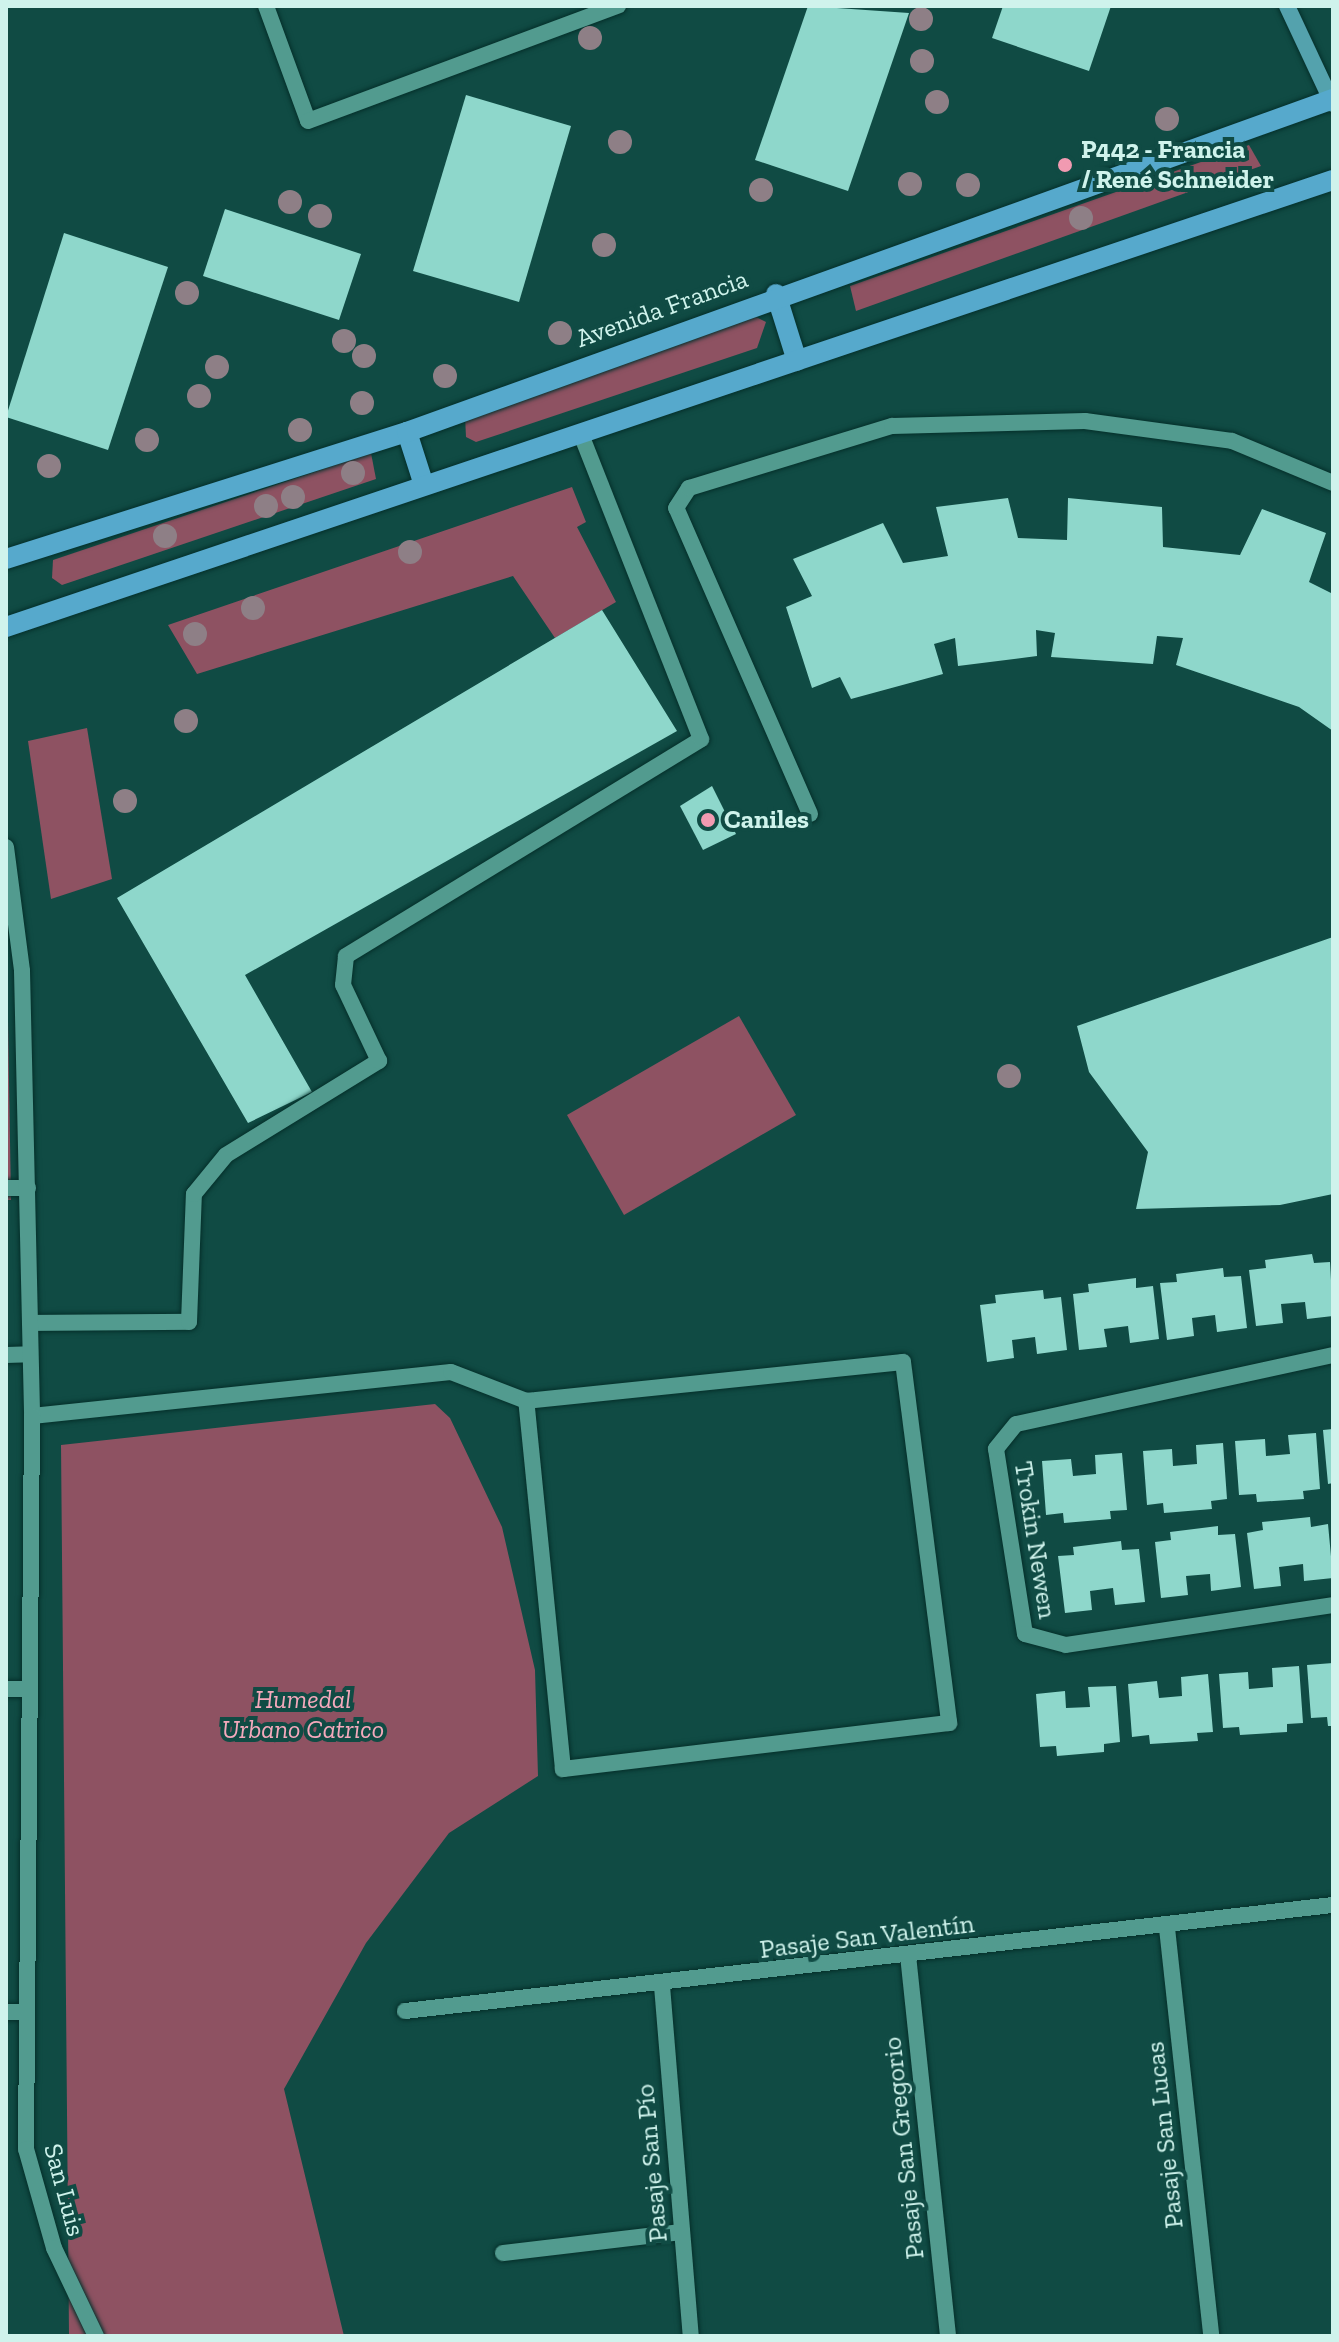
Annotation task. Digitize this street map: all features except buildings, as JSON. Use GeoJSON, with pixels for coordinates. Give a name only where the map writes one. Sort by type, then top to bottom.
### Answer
{"type":"FeatureCollection","features":[{"type":"Feature","properties":{"kind":"main road"},"geometry":{"type":"LineString","coordinates":[[1287,6],[1332,101]]}},
{"type":"Feature","properties":{"kind":"main road","name":"Avenida Francia"},"geometry":{"type":"LineString","coordinates":[[6,559],[407,432],[776,294],[1332,101]]}},
{"type":"Feature","properties":{"kind":"main road"},"geometry":{"type":"LineString","coordinates":[[6,627],[423,482],[581,434],[1333,180]]}},
{"type":"Feature","properties":{"kind":"main road"},"geometry":{"type":"LineString","coordinates":[[776,294],[797,361]]}},
{"type":"Feature","properties":{"kind":"main road"},"geometry":{"type":"LineString","coordinates":[[407,432],[423,482]]}},
{"type":"Feature","properties":{"kind":"street"},"geometry":{"type":"LineString","coordinates":[[266,6],[308,121],[618,6]]}},
{"type":"Feature","properties":{"kind":"street"},"geometry":{"type":"LineString","coordinates":[[810,814],[676,508],[689,488],[892,426],[1085,421],[1232,441],[1333,483]]}},
{"type":"Feature","properties":{"kind":"street"},"geometry":{"type":"LineString","coordinates":[[30,1323],[189,1322],[194,1194],[226,1155],[379,1061],[343,985],[346,956],[701,739],[581,434]]}},
{"type":"Feature","properties":{"kind":"street","name":"San Luis"},"geometry":{"type":"LineString","coordinates":[[6,847],[22,971],[32,1416],[26,1689],[26,2149],[54,2248],[96,2336]]}},
{"type":"Feature","properties":{"kind":"street"},"geometry":{"type":"LineString","coordinates":[[6,1188],[28,1188]]}},
{"type":"Feature","properties":{"kind":"street"},"geometry":{"type":"LineString","coordinates":[[6,1355],[30,1354]]}},
{"type":"Feature","properties":{"kind":"street","name":"Trokin Newen"},"geometry":{"type":"LineString","coordinates":[[1333,1355],[1016,1424],[996,1449],[1025,1634],[1066,1645],[1333,1605]]}},
{"type":"Feature","properties":{"kind":"street"},"geometry":{"type":"LineString","coordinates":[[32,1416],[451,1372],[526,1401],[903,1362],[949,1723],[563,1769],[526,1401]]}},
{"type":"Feature","properties":{"kind":"street"},"geometry":{"type":"LineString","coordinates":[[6,1689],[26,1689]]}},
{"type":"Feature","properties":{"kind":"street","name":"Pasaje San Valentín"},"geometry":{"type":"LineString","coordinates":[[405,2011],[662,1986],[908,1955],[1167,1928],[1333,1905]]}},
{"type":"Feature","properties":{"kind":"street","name":"Pasaje San Lucas"},"geometry":{"type":"LineString","coordinates":[[1167,1928],[1211,2336]]}},
{"type":"Feature","properties":{"kind":"street","name":"Pasaje San Gregorio"},"geometry":{"type":"LineString","coordinates":[[908,1955],[948,2336]]}},
{"type":"Feature","properties":{"kind":"street","name":"Pasaje San Pío"},"geometry":{"type":"LineString","coordinates":[[662,1986],[691,2336]]}},
{"type":"Feature","properties":{"kind":"street"},"geometry":{"type":"LineString","coordinates":[[6,2012],[25,2012]]}},
{"type":"Feature","properties":{"kind":"street"},"geometry":{"type":"LineString","coordinates":[[503,2253],[682,2232]]}},
{"type":"Feature","properties":{"kind":"green space"},"geometry":{"type":"Polygon","coordinates":[[[1249,145],[1261,166],[856,311],[850,286],[1249,145]]]}},
{"type":"Feature","properties":{"kind":"green space"},"geometry":{"type":"Polygon","coordinates":[[[750,314],[766,322],[757,348],[476,442],[466,437],[465,416],[750,314]]]}},
{"type":"Feature","properties":{"kind":"green space"},"geometry":{"type":"Polygon","coordinates":[[[371,453],[376,479],[62,585],[52,578],[53,560],[371,453]]]}},
{"type":"Feature","properties":{"kind":"green space"},"geometry":{"type":"Polygon","coordinates":[[[572,487],[586,522],[577,527],[616,602],[555,638],[513,576],[197,674],[168,625],[572,487]]]}},
{"type":"Feature","properties":{"kind":"green space"},"geometry":{"type":"Polygon","coordinates":[[[87,728],[112,879],[51,899],[28,741],[87,728]]]}},
{"type":"Feature","properties":{"kind":"green space"},"geometry":{"type":"Polygon","coordinates":[[[6,957],[7,961],[11,1200],[6,1200],[6,957]]]}},
{"type":"Feature","properties":{"kind":"green space"},"geometry":{"type":"Polygon","coordinates":[[[739,1016],[796,1115],[624,1215],[567,1115],[739,1016]]]}},
{"type":"Feature","properties":{"kind":"green space","name":"Humedal Urbano Catrico"},"geometry":{"type":"Polygon","coordinates":[[[435,1404],[450,1418],[502,1527],[535,1670],[538,1776],[449,1833],[366,1943],[284,2089],[344,2336],[69,2336],[61,1445],[435,1404]]]}},
{"type":"Feature","properties":{"kind":"place","name":"P442 - Francia / René Schneider"},"geometry":{"type":"Point","coordinates":[1065,165]}},
{"type":"Feature","properties":{"kind":"place","name":"Caniles"},"geometry":{"type":"Point","coordinates":[708,820]}}]}
